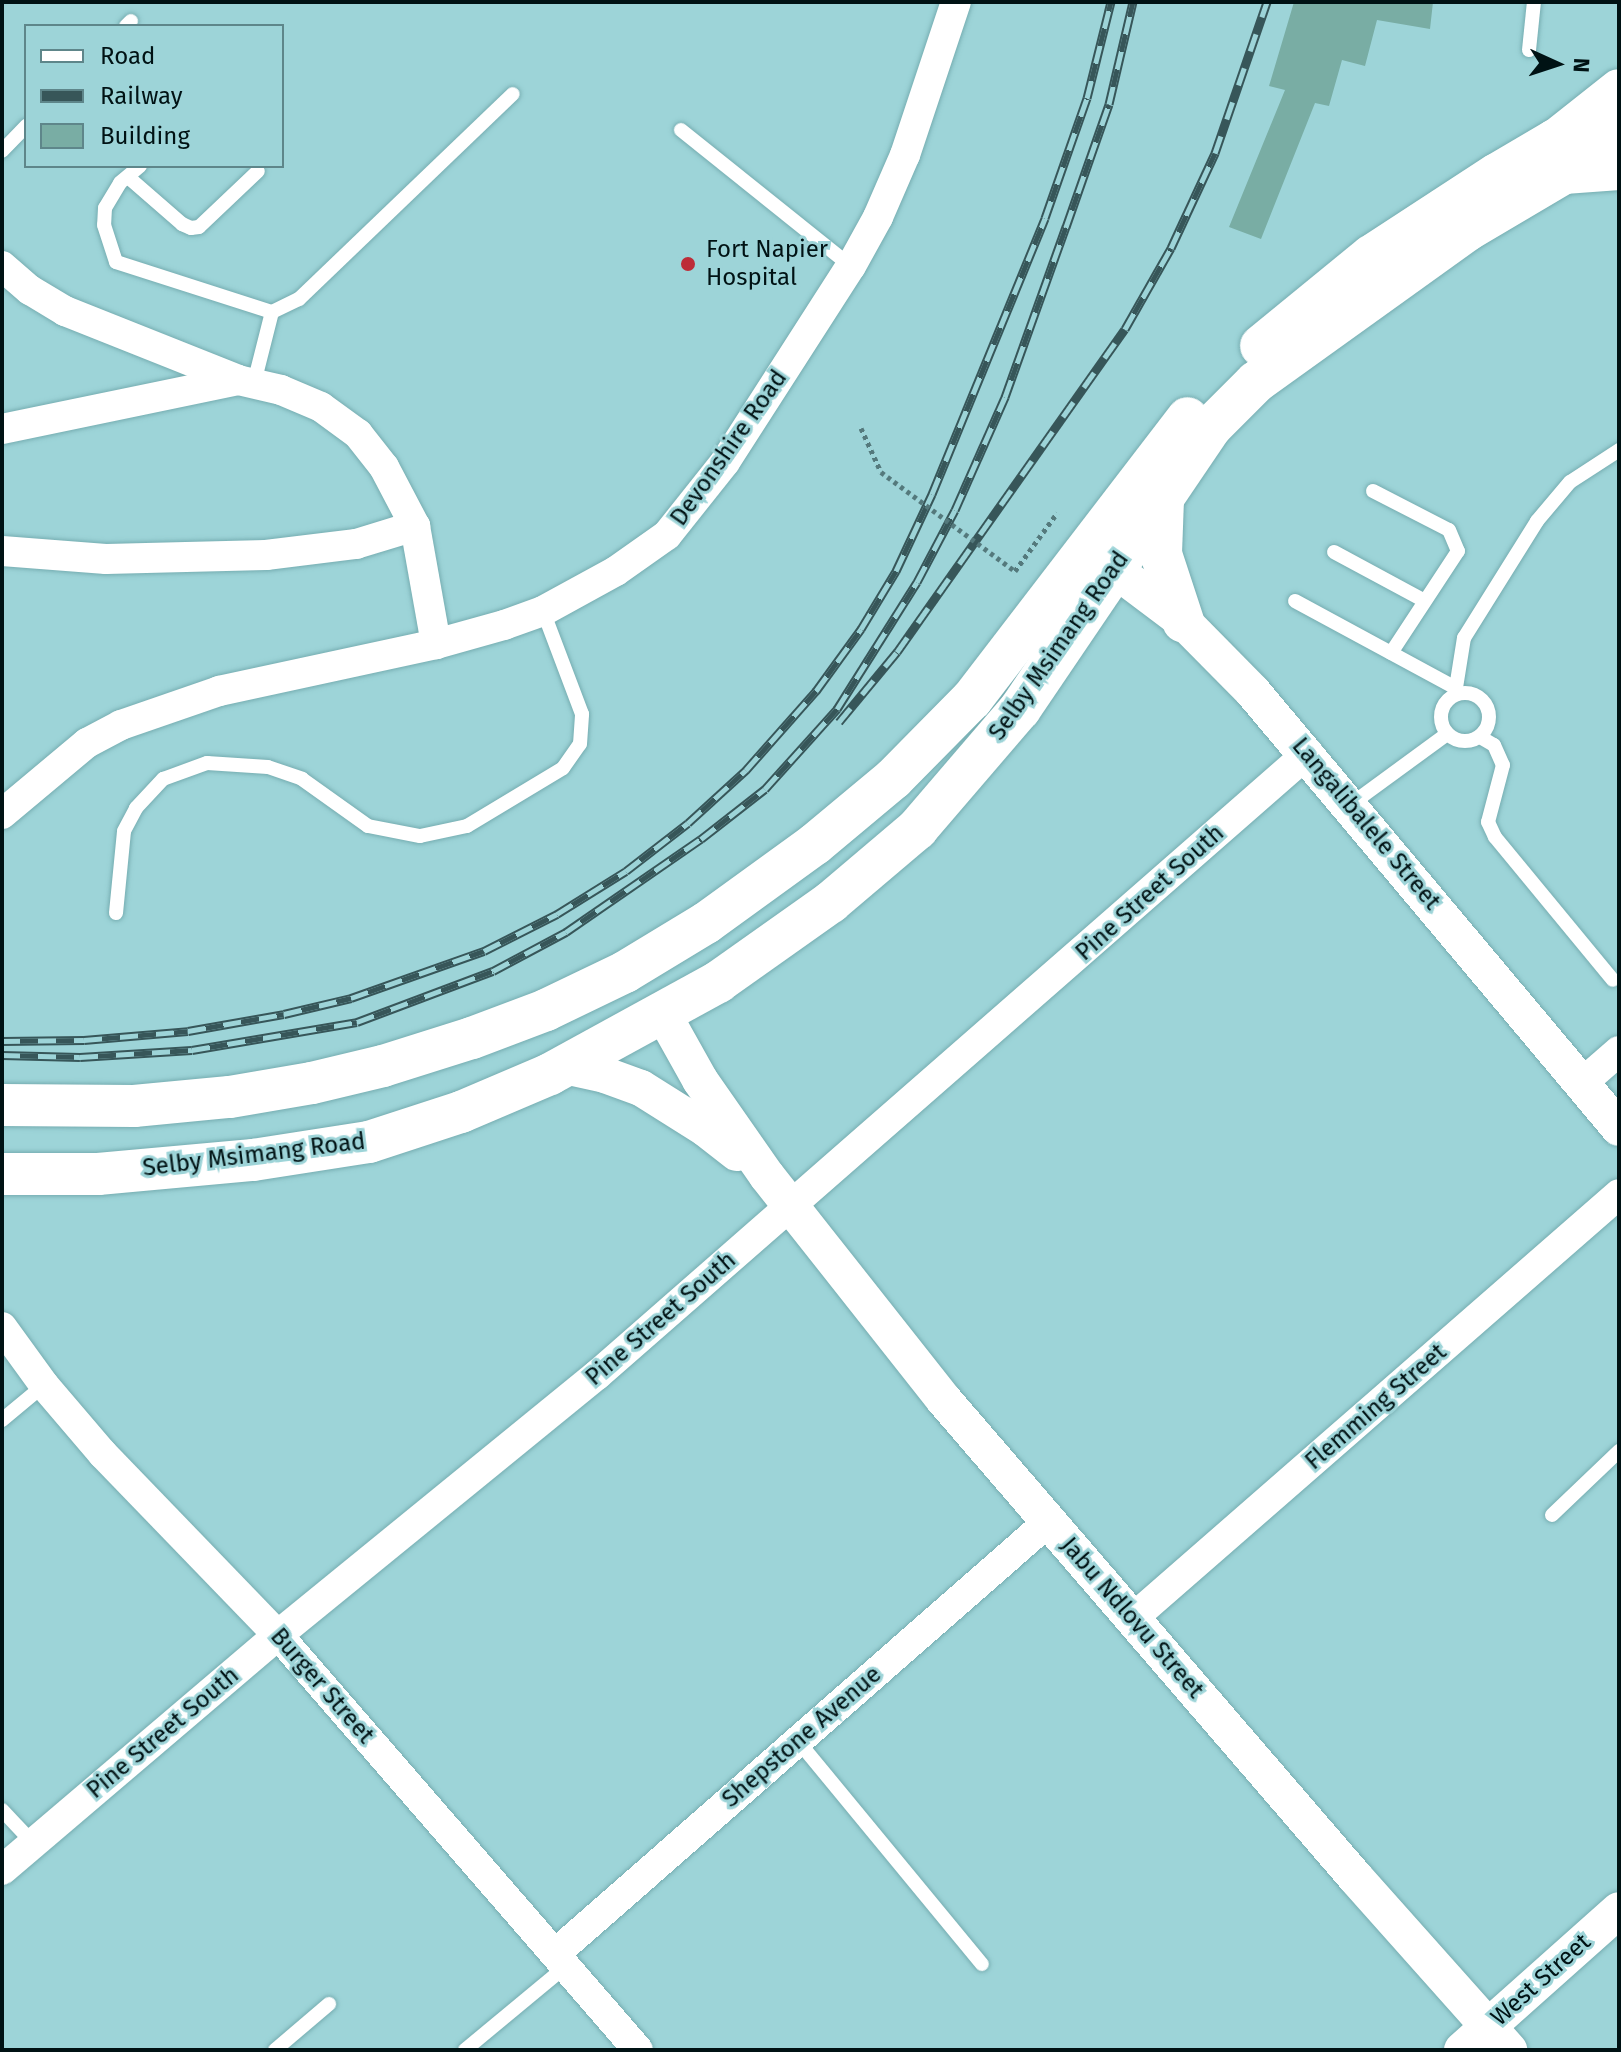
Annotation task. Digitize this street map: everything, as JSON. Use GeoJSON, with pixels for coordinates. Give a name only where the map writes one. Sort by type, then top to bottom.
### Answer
{"type":"FeatureCollection","features":[{"type":"Feature","properties":{"kind":"main road"},"geometry":{"type":"LineString","coordinates":[[1555,140],[1619,90]]}},
{"type":"Feature","properties":{"kind":"main road","name":"Selby Msimang Road"},"geometry":{"type":"LineString","coordinates":[[5,1178],[98,1174],[253,1160],[369,1142],[461,1112],[564,1066],[718,982],[831,902],[917,829],[1020,709],[1101,559],[1171,439],[1237,366],[1371,256],[1555,140],[1619,129]]}},
{"type":"Feature","properties":{"kind":"main road","name":"Selby Msimang Road"},"geometry":{"type":"LineString","coordinates":[[2,1105],[134,1106],[230,1097],[312,1083],[383,1066],[472,1038],[546,1010],[625,972],[718,914],[815,844],[893,779],[972,699],[1101,559],[1163,499],[1210,428],[1256,382],[1466,231],[1564,173],[1619,169]]}},
{"type":"Feature","properties":{"kind":"main road"},"geometry":{"type":"LineString","coordinates":[[1163,499],[1161,554],[1183,621]]}},
{"type":"Feature","properties":{"kind":"street","name":"Devonshire Road"},"geometry":{"type":"LineString","coordinates":[[2,814],[87,743],[121,725],[219,691],[436,644],[543,611],[616,571],[667,535],[725,462],[851,266],[878,217],[905,155],[956,2]]}},
{"type":"Feature","properties":{"kind":"street"},"geometry":{"type":"LineString","coordinates":[[2,266],[30,290],[65,311],[246,382],[321,407],[358,434],[384,467],[415,526],[436,644]]}},
{"type":"Feature","properties":{"kind":"street"},"geometry":{"type":"LineString","coordinates":[[2,429],[246,382]]}},
{"type":"Feature","properties":{"kind":"street"},"geometry":{"type":"LineString","coordinates":[[2,551],[106,559],[266,555],[356,544],[415,526]]}},
{"type":"Feature","properties":{"kind":"street","name":"Langalibalele Street"},"geometry":{"type":"LineString","coordinates":[[1101,559],[1183,621],[1308,753],[1619,1128]]}},
{"type":"Feature","properties":{"kind":"street","name":"Pine Street South"},"geometry":{"type":"LineString","coordinates":[[2,1870],[278,1635],[597,1375],[1308,753]]}},
{"type":"Feature","properties":{"kind":"street","name":"Jabu Ndlovu Street"},"geometry":{"type":"LineString","coordinates":[[662,1012],[700,1080],[767,1176],[944,1400],[1486,2042]]}},
{"type":"Feature","properties":{"kind":"street"},"geometry":{"type":"LineString","coordinates":[[1581,1084],[1619,1051]]}},
{"type":"Feature","properties":{"kind":"street","name":"Jabu Ndlovu Street"},"geometry":{"type":"LineString","coordinates":[[564,1066],[605,1075],[641,1088],[706,1129],[767,1176]]}},
{"type":"Feature","properties":{"kind":"street","name":"Flemming Street"},"geometry":{"type":"LineString","coordinates":[[1132,1619],[1619,1194]]}},
{"type":"Feature","properties":{"kind":"street","name":"Burger Street"},"geometry":{"type":"LineString","coordinates":[[2,1327],[44,1385],[103,1454],[278,1635],[638,2050]]}},
{"type":"Feature","properties":{"kind":"street","name":"Shepstone Avenue"},"geometry":{"type":"LineString","coordinates":[[561,1959],[798,1741],[1048,1522]]}},
{"type":"Feature","properties":{"kind":"street","name":"West Street"},"geometry":{"type":"LineString","coordinates":[[1486,2042],[1619,1910]]}},
{"type":"Feature","properties":{"kind":"lane"},"geometry":{"type":"LineString","coordinates":[[1529,50],[1534,2]]}},
{"type":"Feature","properties":{"kind":"lane"},"geometry":{"type":"LineString","coordinates":[[138,168],[105,208],[108,245],[116,262],[272,312],[299,299],[513,94]]}},
{"type":"Feature","properties":{"kind":"lane"},"geometry":{"type":"LineString","coordinates":[[2,151],[24,128]]}},
{"type":"Feature","properties":{"kind":"lane"},"geometry":{"type":"LineString","coordinates":[[681,130],[851,266]]}},
{"type":"Feature","properties":{"kind":"lane"},"geometry":{"type":"LineString","coordinates":[[128,177],[182,224],[191,228],[199,227],[258,171]]}},
{"type":"Feature","properties":{"kind":"lane"},"geometry":{"type":"LineString","coordinates":[[246,382],[272,312]]}},
{"type":"Feature","properties":{"kind":"lane"},"geometry":{"type":"LineString","coordinates":[[1295,601],[1455,691],[1467,692],[1486,704],[1490,715],[1480,737],[1469,741],[1447,734],[1441,724],[1440,712],[1455,691],[1464,638],[1537,521],[1570,482],[1619,450]]}},
{"type":"Feature","properties":{"kind":"lane"},"geometry":{"type":"LineString","coordinates":[[1373,491],[1449,530],[1458,551],[1391,653]]}},
{"type":"Feature","properties":{"kind":"lane"},"geometry":{"type":"LineString","coordinates":[[1334,552],[1425,601]]}},
{"type":"Feature","properties":{"kind":"lane"},"geometry":{"type":"LineString","coordinates":[[116,913],[124,831],[136,808],[163,779],[207,763],[268,767],[302,779],[368,826],[420,836],[467,826],[563,768],[580,744],[582,714],[543,611]]}},
{"type":"Feature","properties":{"kind":"lane"},"geometry":{"type":"LineString","coordinates":[[1350,805],[1447,734]]}},
{"type":"Feature","properties":{"kind":"lane"},"geometry":{"type":"LineString","coordinates":[[1480,737],[1494,745],[1503,765],[1488,822],[1495,837],[1613,980]]}},
{"type":"Feature","properties":{"kind":"lane"},"geometry":{"type":"LineString","coordinates":[[2,1420],[44,1385]]}},
{"type":"Feature","properties":{"kind":"lane"},"geometry":{"type":"LineString","coordinates":[[1552,1515],[1619,1451]]}},
{"type":"Feature","properties":{"kind":"lane"},"geometry":{"type":"LineString","coordinates":[[798,1741],[982,1964]]}},
{"type":"Feature","properties":{"kind":"lane"},"geometry":{"type":"LineString","coordinates":[[2,1810],[33,1843]]}},
{"type":"Feature","properties":{"kind":"lane"},"geometry":{"type":"LineString","coordinates":[[465,2050],[561,1959]]}},
{"type":"Feature","properties":{"kind":"lane"},"geometry":{"type":"LineString","coordinates":[[275,2050],[329,2004]]}},
{"type":"Feature","properties":{"kind":"path"},"geometry":{"type":"LineString","coordinates":[[861,428],[881,472],[1015,571],[1057,513]]}},
{"type":"Feature","properties":{"kind":"building"},"geometry":{"type":"Polygon","coordinates":[[[1294,2],[1433,2],[1430,29],[1377,20],[1365,66],[1342,60],[1329,106],[1315,103],[1261,239],[1229,227],[1285,90],[1269,86],[1294,2]]]}},
{"type":"Feature","properties":{"kind":"railway"},"geometry":{"type":"LineString","coordinates":[[2,1041],[84,1040],[188,1031],[284,1014],[351,998],[484,951],[557,914],[626,871],[688,823],[746,770],[816,691],[861,629],[896,571],[932,494],[1045,218],[1087,98],[1111,2]]}},
{"type":"Feature","properties":{"kind":"railway"},"geometry":{"type":"LineString","coordinates":[[2,1055],[80,1057],[192,1050],[357,1022],[493,971],[566,932],[701,839],[765,789],[837,709],[917,582],[955,510],[1005,397],[1066,227],[1109,104],[1133,2]]}},
{"type":"Feature","properties":{"kind":"railway"},"geometry":{"type":"LineString","coordinates":[[839,722],[897,652],[1125,329],[1171,248],[1215,153],[1267,2]]}},
{"type":"Feature","properties":{"kind":"place","name":"Fort Napier Hospital"},"geometry":{"type":"Point","coordinates":[688,264]}}]}
